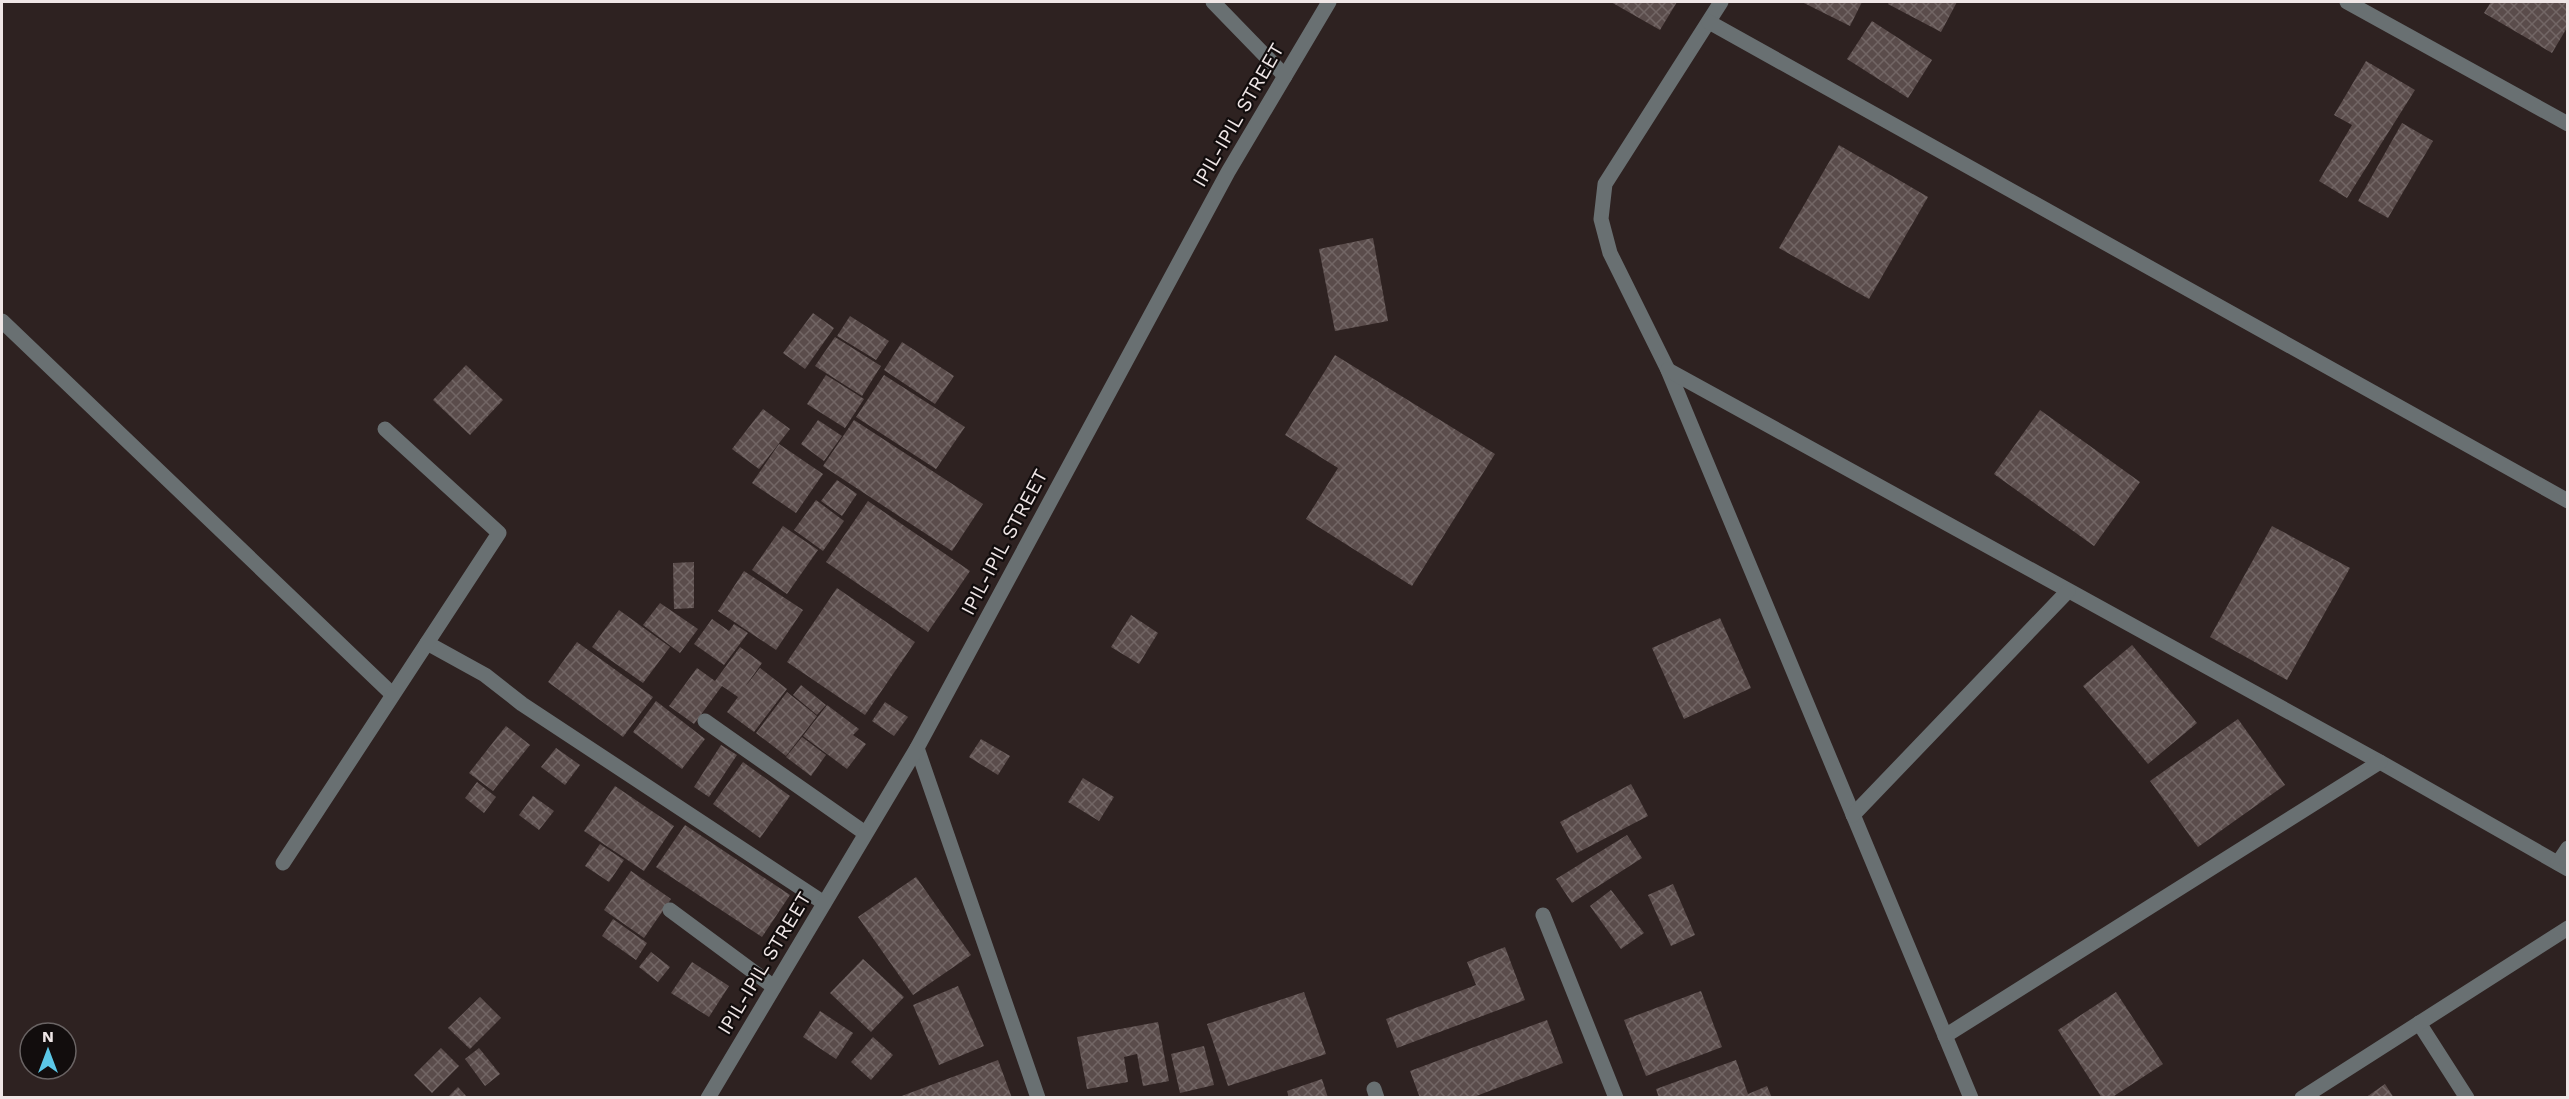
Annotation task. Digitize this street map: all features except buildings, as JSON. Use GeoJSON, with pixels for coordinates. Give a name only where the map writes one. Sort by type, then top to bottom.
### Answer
{"type":"FeatureCollection","features":[{"type":"Feature","properties":{"kind":"street"},"geometry":{"type":"LineString","coordinates":[[1213,2],[1285,76]]}},
{"type":"Feature","properties":{"kind":"street","name":"IPIL-IPIL STREET"},"geometry":{"type":"LineString","coordinates":[[708,1098],[917,748],[1228,172],[1329,2]]}},
{"type":"Feature","properties":{"kind":"street"},"geometry":{"type":"LineString","coordinates":[[1720,2],[1605,184],[1601,219],[1610,253],[1668,370],[1971,1098]]}},
{"type":"Feature","properties":{"kind":"street"},"geometry":{"type":"LineString","coordinates":[[2347,2],[2568,124]]}},
{"type":"Feature","properties":{"kind":"street"},"geometry":{"type":"LineString","coordinates":[[1709,22],[2568,501]]}},
{"type":"Feature","properties":{"kind":"street"},"geometry":{"type":"LineString","coordinates":[[2,321],[392,694]]}},
{"type":"Feature","properties":{"kind":"street"},"geometry":{"type":"LineString","coordinates":[[1668,370],[2380,762],[2563,866],[2568,848]]}},
{"type":"Feature","properties":{"kind":"street"},"geometry":{"type":"LineString","coordinates":[[283,863],[499,533],[385,429]]}},
{"type":"Feature","properties":{"kind":"street"},"geometry":{"type":"LineString","coordinates":[[1853,815],[2068,591]]}},
{"type":"Feature","properties":{"kind":"street"},"geometry":{"type":"LineString","coordinates":[[427,643],[486,675],[522,704],[824,903]]}},
{"type":"Feature","properties":{"kind":"street"},"geometry":{"type":"LineString","coordinates":[[705,721],[865,834]]}},
{"type":"Feature","properties":{"kind":"street"},"geometry":{"type":"LineString","coordinates":[[917,748],[1038,1098]]}},
{"type":"Feature","properties":{"kind":"street"},"geometry":{"type":"LineString","coordinates":[[1945,1036],[2380,762]]}},
{"type":"Feature","properties":{"kind":"street"},"geometry":{"type":"LineString","coordinates":[[670,910],[774,987]]}},
{"type":"Feature","properties":{"kind":"street"},"geometry":{"type":"LineString","coordinates":[[1543,915],[1616,1098]]}},
{"type":"Feature","properties":{"kind":"street"},"geometry":{"type":"LineString","coordinates":[[2302,1098],[2568,928]]}},
{"type":"Feature","properties":{"kind":"street"},"geometry":{"type":"LineString","coordinates":[[2419,1023],[2467,1098]]}}]}
